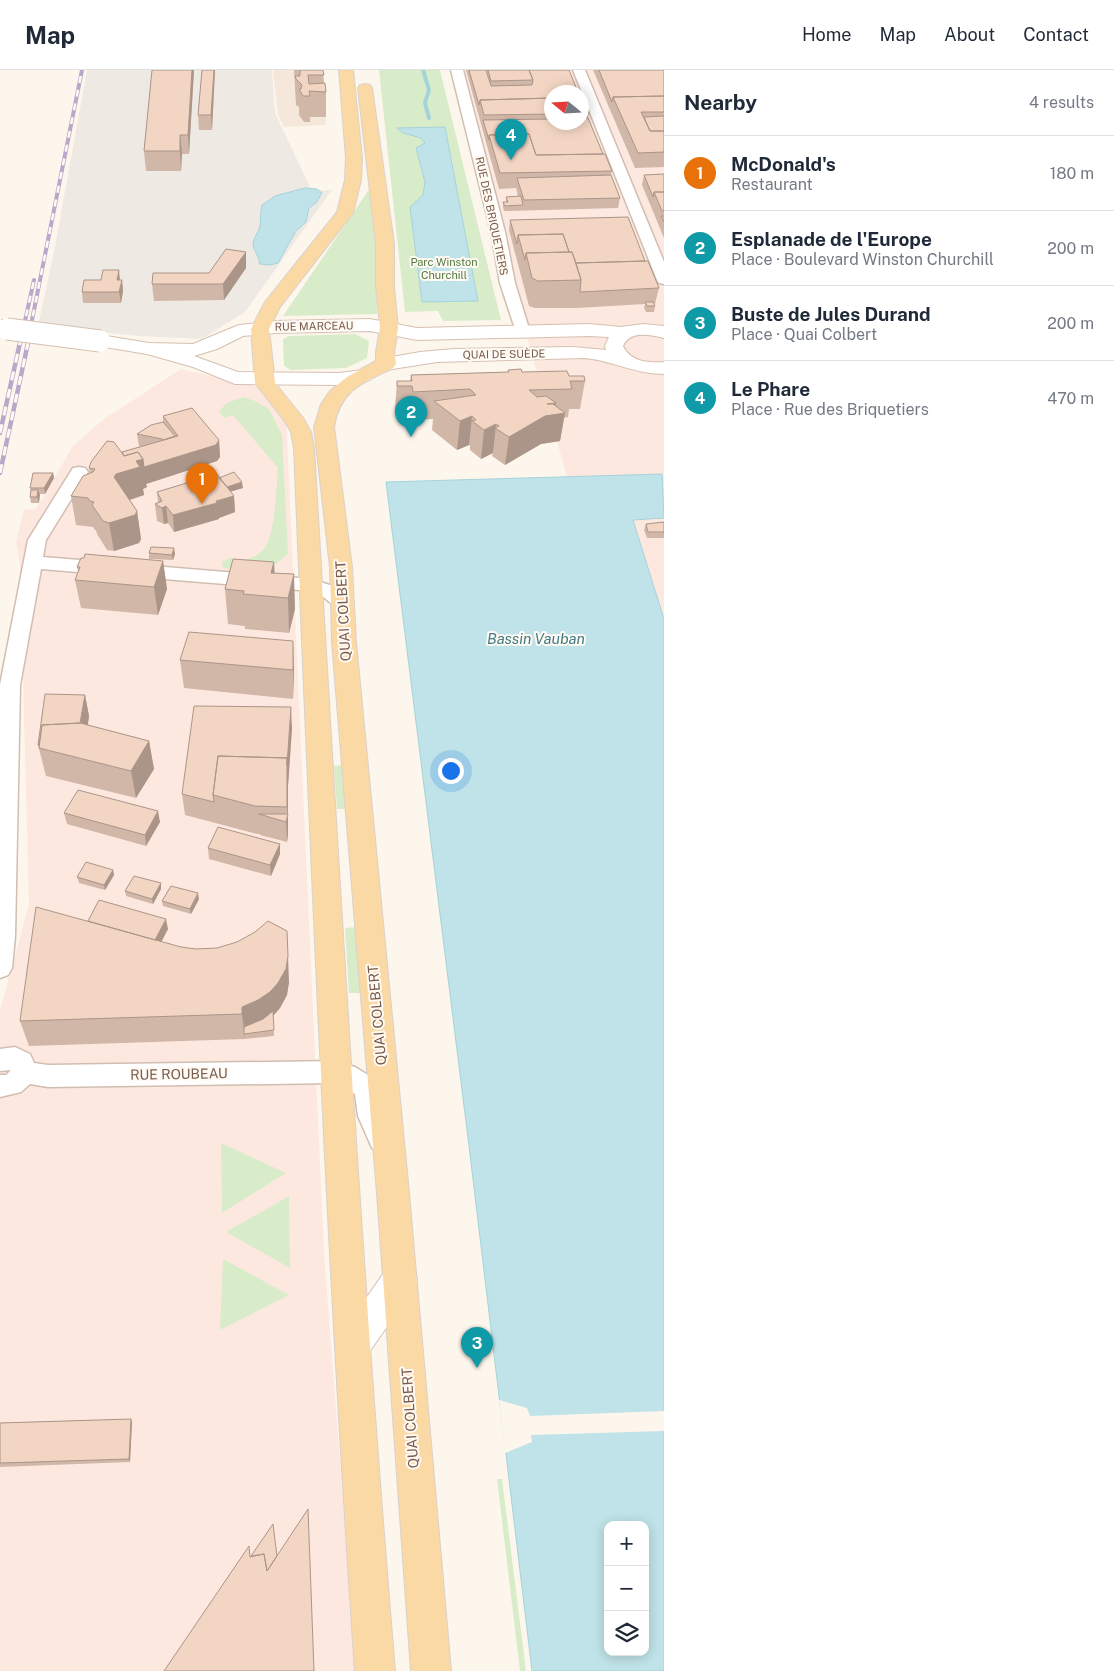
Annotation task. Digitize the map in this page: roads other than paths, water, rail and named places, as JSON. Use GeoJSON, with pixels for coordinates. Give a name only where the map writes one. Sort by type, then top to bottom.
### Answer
{"type":"FeatureCollection","features":[{"type":"Feature","properties":{"kind":"main road"},"geometry":{"type":"LineString","coordinates":[[346,70],[354,158],[353,180],[346,213],[271,306],[260,328],[264,378],[270,392],[294,418],[301,432],[304,448],[335,1072],[357,1432],[375,1671]]}},
{"type":"Feature","properties":{"kind":"main road"},"geometry":{"type":"LineString","coordinates":[[362,70],[385,244],[385,287],[389,328],[385,352],[386,364]]}},
{"type":"Feature","properties":{"kind":"main road","name":"RUE MARCEAU"},"geometry":{"type":"LineString","coordinates":[[149,349],[194,350],[210,345],[239,331],[260,328],[370,325],[389,328]]}},
{"type":"Feature","properties":{"kind":"main road"},"geometry":{"type":"LineString","coordinates":[[0,328],[100,340],[149,349],[200,363],[228,376],[339,379],[363,376]]}},
{"type":"Feature","properties":{"kind":"main road","name":"QUAI DE SUÈDE"},"geometry":{"type":"LineString","coordinates":[[389,328],[417,334],[588,330],[624,333],[642,329],[664,332]]}},
{"type":"Feature","properties":{"kind":"main road"},"geometry":{"type":"LineString","coordinates":[[622,359],[616,352],[614,341],[624,333]]}},
{"type":"Feature","properties":{"kind":"main road","name":"QUAI DE SUÈDE"},"geometry":{"type":"LineString","coordinates":[[386,364],[406,358],[440,355],[594,352],[655,368]]}},
{"type":"Feature","properties":{"kind":"main road","name":"QUAI COLBERT"},"geometry":{"type":"LineString","coordinates":[[386,364],[363,376],[337,394],[326,413],[324,427],[342,567],[344,642],[400,1278],[431,1671]]}},
{"type":"Feature","properties":{"kind":"main road"},"geometry":{"type":"LineString","coordinates":[[655,368],[664,386]]}},
{"type":"Feature","properties":{"kind":"main road"},"geometry":{"type":"LineString","coordinates":[[353,1346],[400,1278]]}},
{"type":"Feature","properties":{"kind":"street","name":"RUE DES BRIQUETIERS"},"geometry":{"type":"LineString","coordinates":[[458,70],[498,232],[500,257],[522,332]]}},
{"type":"Feature","properties":{"kind":"street"},"geometry":{"type":"LineString","coordinates":[[579,70],[629,178],[664,280]]}},
{"type":"Feature","properties":{"kind":"street"},"geometry":{"type":"LineString","coordinates":[[0,968],[3,936],[10,685],[37,540],[79,472]]}},
{"type":"Feature","properties":{"kind":"street"},"geometry":{"type":"LineString","coordinates":[[32,562],[311,585],[329,590],[336,595],[342,604]]}},
{"type":"Feature","properties":{"kind":"street"},"geometry":{"type":"LineString","coordinates":[[311,585],[336,577],[342,567]]}},
{"type":"Feature","properties":{"kind":"street"},"geometry":{"type":"LineString","coordinates":[[0,1086],[12,1085],[17,1082],[7,1058]]}},
{"type":"Feature","properties":{"kind":"street","name":"RUE ROUBEAU"},"geometry":{"type":"LineString","coordinates":[[7,1058],[48,1076],[335,1072]]}},
{"type":"Feature","properties":{"kind":"street"},"geometry":{"type":"LineString","coordinates":[[335,1072],[346,1075],[367,1088],[371,1116],[378,1137],[389,1150]]}},
{"type":"Feature","properties":{"kind":"water"},"geometry":{"type":"Polygon","coordinates":[[[445,127],[478,301],[422,302],[410,207],[423,195],[425,182],[416,148],[425,143],[421,138],[403,133],[397,128],[445,127]]]}},
{"type":"Feature","properties":{"kind":"water"},"geometry":{"type":"Polygon","coordinates":[[[305,188],[317,189],[322,193],[316,203],[309,208],[306,222],[296,231],[278,263],[270,265],[260,264],[253,245],[260,226],[262,205],[275,196],[305,188]]]}},
{"type":"Feature","properties":{"kind":"water","name":"Bassin Vauban"},"geometry":{"type":"Polygon","coordinates":[[[662,474],[664,518],[633,520],[664,619],[664,1671],[532,1671],[386,482],[662,474]]]}},
{"type":"Feature","properties":{"kind":"waterway"},"geometry":{"type":"LineString","coordinates":[[423,70],[429,90],[425,103],[429,118]]}},
{"type":"Feature","properties":{"kind":"railway"},"geometry":{"type":"LineString","coordinates":[[30,330],[82,70]]}},
{"type":"Feature","properties":{"kind":"railway"},"geometry":{"type":"LineString","coordinates":[[23,330],[34,280]]}},
{"type":"Feature","properties":{"kind":"railway"},"geometry":{"type":"LineString","coordinates":[[0,433],[23,329]]}},
{"type":"Feature","properties":{"kind":"railway"},"geometry":{"type":"LineString","coordinates":[[0,473],[31,329]]}},
{"type":"Feature","properties":{"kind":"place","name":"Le Phare"},"geometry":{"type":"Point","coordinates":[511,160]}},
{"type":"Feature","properties":{"kind":"place","name":"Esplanade de l'Europe"},"geometry":{"type":"Point","coordinates":[411,437]}},
{"type":"Feature","properties":{"kind":"place","name":"McDonald's"},"geometry":{"type":"Point","coordinates":[202,504]}},
{"type":"Feature","properties":{"kind":"place","name":"Buste de Jules Durand"},"geometry":{"type":"Point","coordinates":[477,1368]}},
{"type":"Feature","properties":{"kind":"park label","name":"Parc Winston Churchill"},"geometry":{"type":"Point","coordinates":[444,268]}}]}
